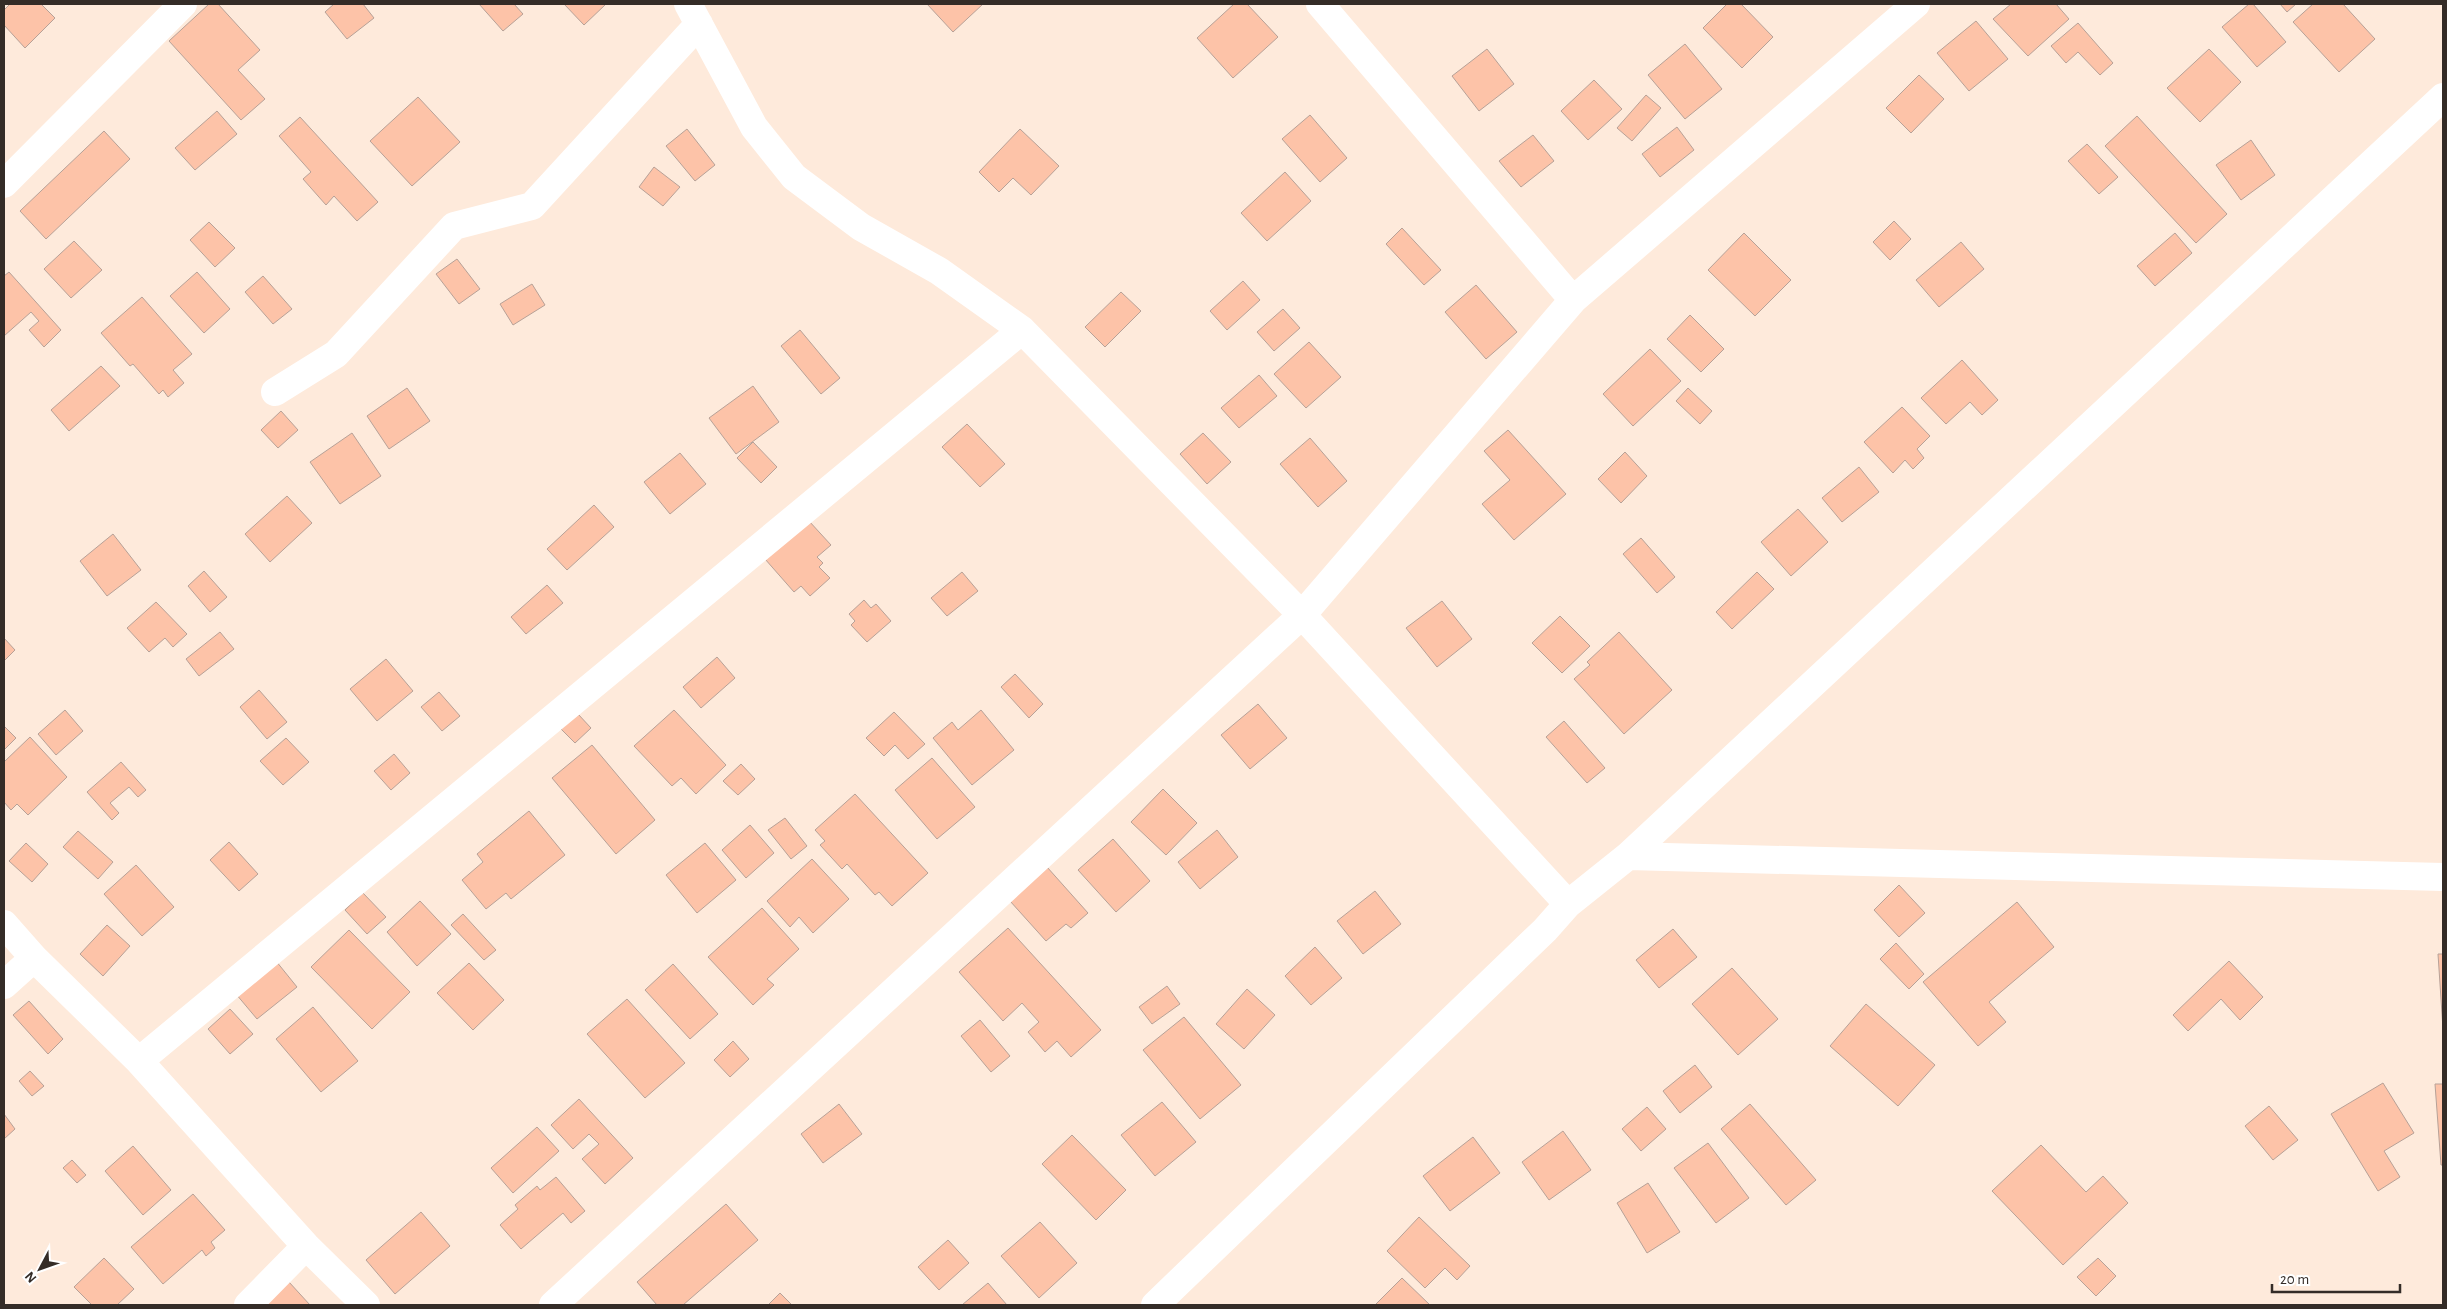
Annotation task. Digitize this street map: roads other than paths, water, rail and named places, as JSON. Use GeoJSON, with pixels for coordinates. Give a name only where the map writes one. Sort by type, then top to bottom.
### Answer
{"type":"FeatureCollection","features":[{"type":"Feature","properties":{"kind":"street"},"geometry":{"type":"LineString","coordinates":[[4,184],[183,4]]}},
{"type":"Feature","properties":{"kind":"street"},"geometry":{"type":"LineString","coordinates":[[552,1305],[1302,615],[1573,300],[1916,4]]}},
{"type":"Feature","properties":{"kind":"street"},"geometry":{"type":"LineString","coordinates":[[1332,8],[1573,300]]}},
{"type":"Feature","properties":{"kind":"street"},"geometry":{"type":"LineString","coordinates":[[275,392],[336,354],[454,226],[532,206],[694,14],[754,127],[794,177],[861,227],[939,271],[1022,330],[1302,615],[1568,904]]}},
{"type":"Feature","properties":{"kind":"street"},"geometry":{"type":"LineString","coordinates":[[1155,1305],[1545,930],[1568,904],[1628,856],[2443,97]]}},
{"type":"Feature","properties":{"kind":"street"},"geometry":{"type":"LineString","coordinates":[[139,1061],[1022,330]]}},
{"type":"Feature","properties":{"kind":"street"},"geometry":{"type":"LineString","coordinates":[[1628,856],[2443,878]]}},
{"type":"Feature","properties":{"kind":"street"},"geometry":{"type":"LineString","coordinates":[[4,924],[34,958],[139,1061],[306,1246],[366,1305]]}},
{"type":"Feature","properties":{"kind":"street"},"geometry":{"type":"LineString","coordinates":[[4,985],[34,958]]}},
{"type":"Feature","properties":{"kind":"street"},"geometry":{"type":"LineString","coordinates":[[248,1305],[306,1246]]}}]}
